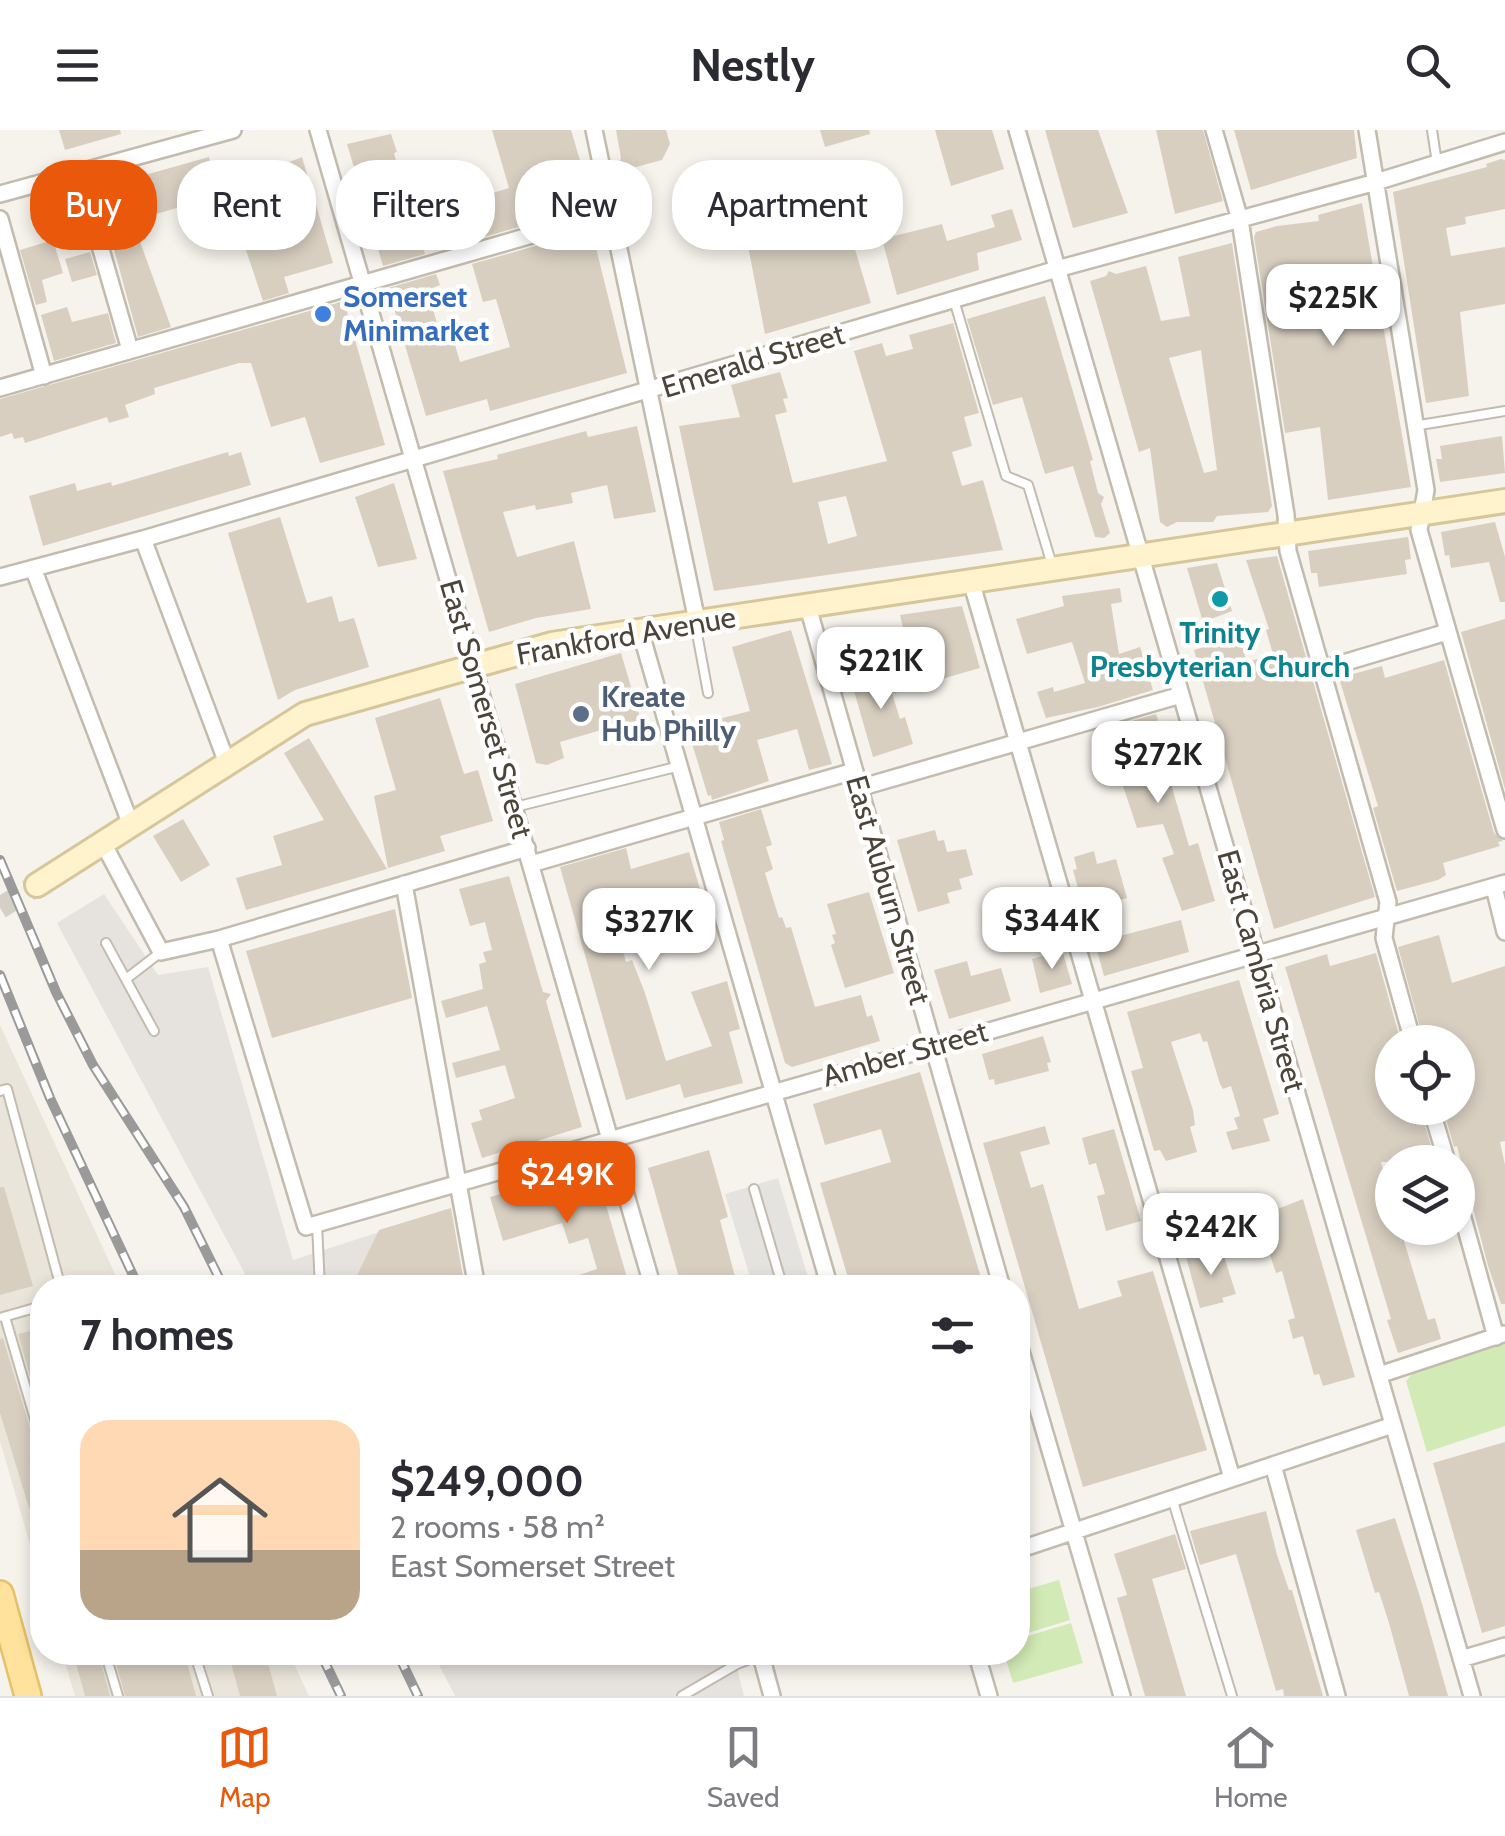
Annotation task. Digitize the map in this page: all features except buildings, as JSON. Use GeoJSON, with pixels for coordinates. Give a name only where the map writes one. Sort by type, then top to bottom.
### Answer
{"type":"FeatureCollection","features":[{"type":"Feature","properties":{"kind":"main road","name":"Frankford Avenue"},"geometry":{"type":"LineString","coordinates":[[37,885],[305,714],[552,644],[1505,501]]}},
{"type":"Feature","properties":{"kind":"main road"},"geometry":{"type":"LineString","coordinates":[[0,1594],[28,1696]]}},
{"type":"Feature","properties":{"kind":"street"},"geometry":{"type":"LineString","coordinates":[[123,160],[233,130]]}},
{"type":"Feature","properties":{"kind":"street","name":"East Somerset Street"},"geometry":{"type":"LineString","coordinates":[[318,130],[649,1275]]}},
{"type":"Feature","properties":{"kind":"street"},"geometry":{"type":"LineString","coordinates":[[594,130],[601,160]]}},
{"type":"Feature","properties":{"kind":"street","name":"East Cambria Street"},"geometry":{"type":"LineString","coordinates":[[1017,130],[1472,1696]]}},
{"type":"Feature","properties":{"kind":"street"},"geometry":{"type":"LineString","coordinates":[[1214,130],[1240,220],[1288,551],[1388,902],[1384,938],[1408,1025]]}},
{"type":"Feature","properties":{"kind":"street"},"geometry":{"type":"LineString","coordinates":[[1367,130],[1426,490],[1420,530],[1505,830]]}},
{"type":"Feature","properties":{"kind":"street","name":"Emerald Street"},"geometry":{"type":"LineString","coordinates":[[0,577],[143,540],[1057,269],[1376,182],[1505,142]]}},
{"type":"Feature","properties":{"kind":"street"},"geometry":{"type":"LineString","coordinates":[[0,194],[30,186]]}},
{"type":"Feature","properties":{"kind":"street"},"geometry":{"type":"LineString","coordinates":[[0,218],[44,376]]}},
{"type":"Feature","properties":{"kind":"street"},"geometry":{"type":"LineString","coordinates":[[0,388],[515,240]]}},
{"type":"Feature","properties":{"kind":"street"},"geometry":{"type":"LineString","coordinates":[[101,250],[130,350]]}},
{"type":"Feature","properties":{"kind":"street"},"geometry":{"type":"LineString","coordinates":[[620,250],[696,621]]}},
{"type":"Feature","properties":{"kind":"street"},"geometry":{"type":"LineString","coordinates":[[143,540],[227,763]]}},
{"type":"Feature","properties":{"kind":"street"},"geometry":{"type":"LineString","coordinates":[[33,568],[130,825]]}},
{"type":"Feature","properties":{"kind":"street"},"geometry":{"type":"LineString","coordinates":[[971,581],[1232,1478]]}},
{"type":"Feature","properties":{"kind":"street","name":"East Auburn Street"},"geometry":{"type":"LineString","coordinates":[[808,607],[998,1275]]}},
{"type":"Feature","properties":{"kind":"street"},"geometry":{"type":"LineString","coordinates":[[640,630],[827,1275]]}},
{"type":"Feature","properties":{"kind":"street"},"geometry":{"type":"LineString","coordinates":[[1323,669],[1447,632]]}},
{"type":"Feature","properties":{"kind":"street"},"geometry":{"type":"LineString","coordinates":[[103,843],[161,952],[219,939],[404,884],[1018,741],[1181,694]]}},
{"type":"Feature","properties":{"kind":"street"},"geometry":{"type":"LineString","coordinates":[[404,884],[476,1275]]}},
{"type":"Feature","properties":{"kind":"street"},"geometry":{"type":"LineString","coordinates":[[1499,885],[1505,932]]}},
{"type":"Feature","properties":{"kind":"street","name":"Amber Street"},"geometry":{"type":"LineString","coordinates":[[312,1225],[1499,885]]}},
{"type":"Feature","properties":{"kind":"street"},"geometry":{"type":"LineString","coordinates":[[219,939],[312,1225]]}},
{"type":"Feature","properties":{"kind":"street"},"geometry":{"type":"LineString","coordinates":[[1378,1376],[1500,1335],[1472,1245]]}},
{"type":"Feature","properties":{"kind":"street"},"geometry":{"type":"LineString","coordinates":[[1030,1383],[1122,1696]]}},
{"type":"Feature","properties":{"kind":"street"},"geometry":{"type":"LineString","coordinates":[[1030,1546],[1393,1425]]}},
{"type":"Feature","properties":{"kind":"street"},"geometry":{"type":"LineString","coordinates":[[1272,1465],[1338,1696]]}},
{"type":"Feature","properties":{"kind":"street"},"geometry":{"type":"LineString","coordinates":[[1461,1659],[1505,1646]]}},
{"type":"Feature","properties":{"kind":"street"},"geometry":{"type":"LineString","coordinates":[[763,1665],[772,1696]]}},
{"type":"Feature","properties":{"kind":"street"},"geometry":{"type":"LineString","coordinates":[[980,1665],[989,1696]]}},
{"type":"Feature","properties":{"kind":"lane"},"geometry":{"type":"LineString","coordinates":[[1432,130],[1437,163]]}},
{"type":"Feature","properties":{"kind":"lane"},"geometry":{"type":"LineString","coordinates":[[954,300],[1006,476],[1028,485],[1054,570]]}},
{"type":"Feature","properties":{"kind":"lane"},"geometry":{"type":"LineString","coordinates":[[1414,426],[1505,411]]}},
{"type":"Feature","properties":{"kind":"lane"},"geometry":{"type":"LineString","coordinates":[[696,621],[708,693]]}},
{"type":"Feature","properties":{"kind":"lane"},"geometry":{"type":"LineString","coordinates":[[515,807],[680,766]]}},
{"type":"Feature","properties":{"kind":"lane"},"geometry":{"type":"LineString","coordinates":[[106,943],[154,1030]]}},
{"type":"Feature","properties":{"kind":"lane"},"geometry":{"type":"LineString","coordinates":[[126,979],[161,952]]}},
{"type":"Feature","properties":{"kind":"lane"},"geometry":{"type":"LineString","coordinates":[[0,1091],[7,1089],[57,1275]]}},
{"type":"Feature","properties":{"kind":"lane"},"geometry":{"type":"LineString","coordinates":[[754,1189],[779,1275]]}},
{"type":"Feature","properties":{"kind":"lane"},"geometry":{"type":"LineString","coordinates":[[312,1225],[318,1275]]}},
{"type":"Feature","properties":{"kind":"lane"},"geometry":{"type":"LineString","coordinates":[[30,1309],[2,1317],[30,1405]]}},
{"type":"Feature","properties":{"kind":"lane"},"geometry":{"type":"LineString","coordinates":[[1172,1498],[1232,1696]]}},
{"type":"Feature","properties":{"kind":"lane"},"geometry":{"type":"LineString","coordinates":[[109,1665],[118,1696]]}},
{"type":"Feature","properties":{"kind":"lane"},"geometry":{"type":"LineString","coordinates":[[198,1665],[208,1696]]}},
{"type":"Feature","properties":{"kind":"lane"},"geometry":{"type":"LineString","coordinates":[[682,1696],[735,1665]]}},
{"type":"Feature","properties":{"kind":"shaded area"},"geometry":{"type":"Polygon","coordinates":[[[104,894],[158,975],[208,967],[293,1260],[447,1210],[460,1275],[246,1275],[57,923],[104,894]]]}},
{"type":"Feature","properties":{"kind":"shaded area"},"geometry":{"type":"Polygon","coordinates":[[[0,1025],[115,1275],[30,1275],[30,1545],[0,1441],[0,1025]]]}},
{"type":"Feature","properties":{"kind":"shaded area"},"geometry":{"type":"Polygon","coordinates":[[[778,1178],[807,1275],[749,1275],[725,1194],[778,1178]]]}},
{"type":"Feature","properties":{"kind":"shaded area"},"geometry":{"type":"Polygon","coordinates":[[[66,1665],[295,1665],[309,1696],[75,1696],[66,1665]]]}},
{"type":"Feature","properties":{"kind":"shaded area"},"geometry":{"type":"Polygon","coordinates":[[[439,1665],[736,1665],[744,1696],[455,1696],[439,1665]]]}},
{"type":"Feature","properties":{"kind":"green space"},"geometry":{"type":"Polygon","coordinates":[[[1505,1341],[1505,1426],[1427,1452],[1406,1381],[1416,1369],[1505,1341]]]}},
{"type":"Feature","properties":{"kind":"green space"},"geometry":{"type":"Polygon","coordinates":[[[1059,1580],[1070,1620],[1030,1632],[1030,1588],[1059,1580]]]}},
{"type":"Feature","properties":{"kind":"green space"},"geometry":{"type":"Polygon","coordinates":[[[1071,1623],[1083,1663],[1013,1683],[1008,1665],[1030,1665],[1030,1635],[1071,1623]]]}},
{"type":"Feature","properties":{"kind":"tunnel"},"geometry":{"type":"LineString","coordinates":[[0,908],[37,885]]}},
{"type":"Feature","properties":{"kind":"railway"},"geometry":{"type":"LineString","coordinates":[[0,860],[56,992],[93,1065],[184,1207],[218,1275]]}},
{"type":"Feature","properties":{"kind":"railway"},"geometry":{"type":"LineString","coordinates":[[0,975],[50,1098],[133,1275]]}},
{"type":"Feature","properties":{"kind":"railway"},"geometry":{"type":"LineString","coordinates":[[326,1665],[341,1696]]}},
{"type":"Feature","properties":{"kind":"railway"},"geometry":{"type":"LineString","coordinates":[[403,1665],[418,1696]]}},
{"type":"Feature","properties":{"kind":"place","name":"Somerset Minimarket"},"geometry":{"type":"Point","coordinates":[323,314]}},
{"type":"Feature","properties":{"kind":"place","name":"Trinity Presbyterian Church"},"geometry":{"type":"Point","coordinates":[1220,599]}},
{"type":"Feature","properties":{"kind":"place","name":"Kreate Hub Philly"},"geometry":{"type":"Point","coordinates":[581,714]}}]}
